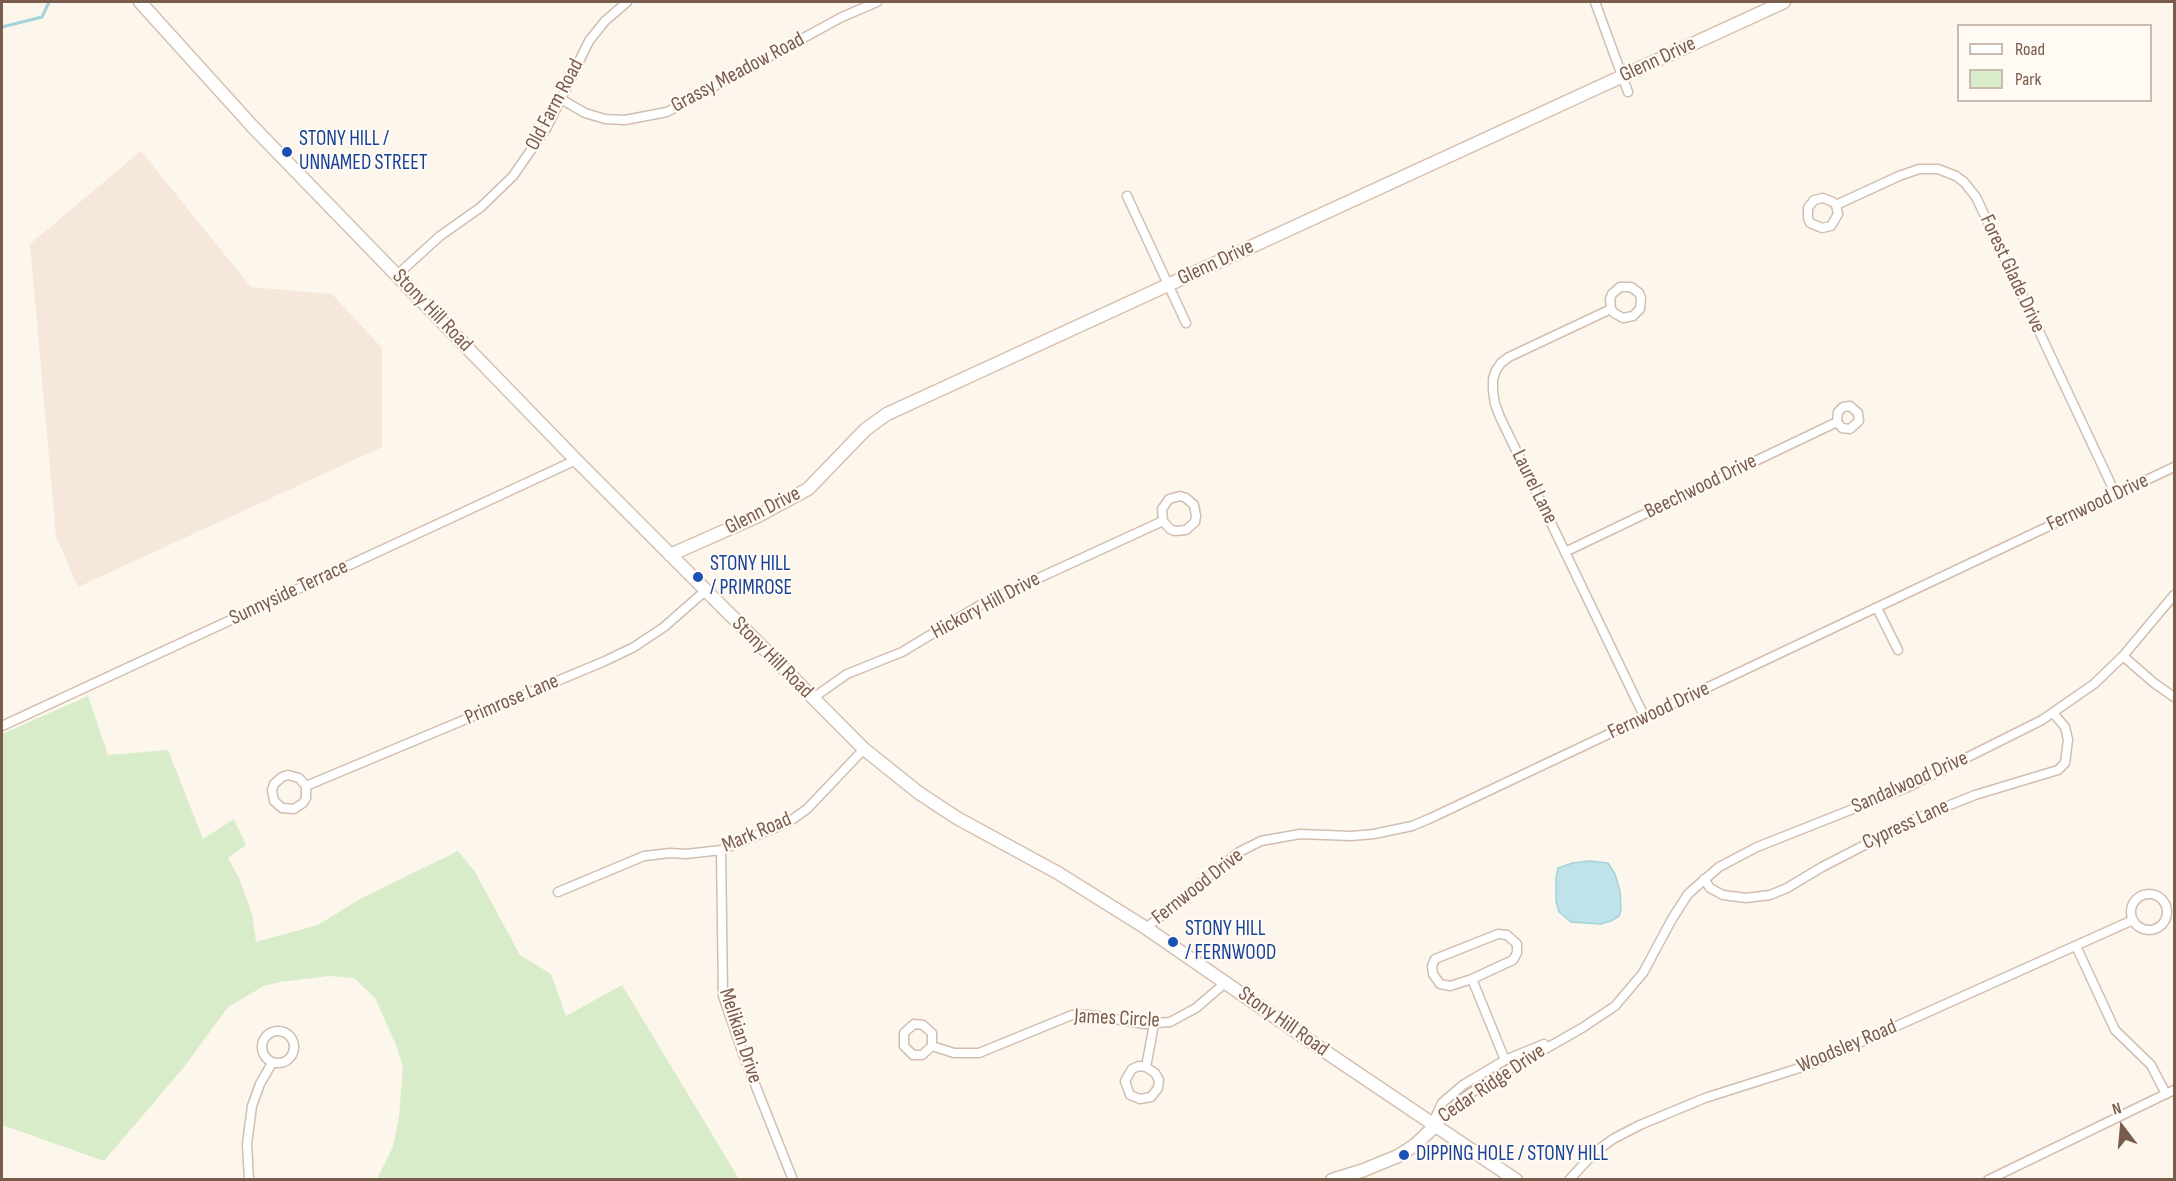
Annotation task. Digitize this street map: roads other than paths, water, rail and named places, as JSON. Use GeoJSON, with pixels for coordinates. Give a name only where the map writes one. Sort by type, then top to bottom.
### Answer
{"type":"FeatureCollection","features":[{"type":"Feature","properties":{"kind":"main road","name":"Stony Hill Road"},"geometry":{"type":"LineString","coordinates":[[140,2],[254,127],[576,460],[864,749],[919,793],[957,818],[1059,873],[1146,928],[1516,1179]]}},
{"type":"Feature","properties":{"kind":"main road","name":"Glenn Drive"},"geometry":{"type":"LineString","coordinates":[[670,555],[758,516],[808,489],[860,434],[887,414],[1784,2]]}},
{"type":"Feature","properties":{"kind":"main road"},"geometry":{"type":"LineString","coordinates":[[1332,1179],[1364,1170],[1398,1156],[1415,1145],[1435,1126]]}},
{"type":"Feature","properties":{"kind":"street","name":"Old Farm Road"},"geometry":{"type":"LineString","coordinates":[[397,275],[440,236],[481,207],[513,176],[547,126],[589,41],[605,21],[627,2]]}},
{"type":"Feature","properties":{"kind":"street","name":"Grassy Meadow Road"},"geometry":{"type":"LineString","coordinates":[[561,99],[585,113],[605,119],[646,117],[667,112],[842,17],[877,2]]}},
{"type":"Feature","properties":{"kind":"street"},"geometry":{"type":"LineString","coordinates":[[1595,2],[1628,92]]}},
{"type":"Feature","properties":{"kind":"street","name":"Forest Glade Drive"},"geometry":{"type":"LineString","coordinates":[[1836,206],[1919,169],[1938,169],[1964,182],[1976,197],[2116,495]]}},
{"type":"Feature","properties":{"kind":"street"},"geometry":{"type":"LineString","coordinates":[[1127,196],[1186,323]]}},
{"type":"Feature","properties":{"kind":"street","name":"Laurel Lane"},"geometry":{"type":"LineString","coordinates":[[1611,309],[1509,357],[1501,363],[1493,379],[1495,404],[1645,718]]}},
{"type":"Feature","properties":{"kind":"street","name":"Beechwood Drive"},"geometry":{"type":"LineString","coordinates":[[1565,552],[1837,422]]}},
{"type":"Feature","properties":{"kind":"street","name":"Sunnyside Terrace"},"geometry":{"type":"LineString","coordinates":[[2,726],[576,460]]}},
{"type":"Feature","properties":{"kind":"street","name":"Fernwood Drive"},"geometry":{"type":"LineString","coordinates":[[1146,928],[1239,852],[1261,841],[1300,834],[1351,836],[1374,834],[1412,826],[2175,467]]}},
{"type":"Feature","properties":{"kind":"street"},"geometry":{"type":"LineString","coordinates":[[1186,498],[1194,505],[1195,522],[1186,530],[1175,531],[1163,521],[1162,509],[1169,499],[1186,498]]}},
{"type":"Feature","properties":{"kind":"street","name":"Hickory Hill Drive"},"geometry":{"type":"LineString","coordinates":[[813,698],[846,674],[902,652],[982,604],[1163,521]]}},
{"type":"Feature","properties":{"kind":"street","name":"Primrose Lane"},"geometry":{"type":"LineString","coordinates":[[306,786],[634,647],[664,627],[705,591]]}},
{"type":"Feature","properties":{"kind":"street","name":"Sandalwood Drive"},"geometry":{"type":"LineString","coordinates":[[1688,894],[1719,867],[1744,853],[1906,788],[2053,713],[2094,684],[2123,656],[2175,595]]}},
{"type":"Feature","properties":{"kind":"street"},"geometry":{"type":"LineString","coordinates":[[1877,608],[1898,650]]}},
{"type":"Feature","properties":{"kind":"street"},"geometry":{"type":"LineString","coordinates":[[2123,656],[2154,683],[2175,697]]}},
{"type":"Feature","properties":{"kind":"street","name":"Cypress Lane"},"geometry":{"type":"LineString","coordinates":[[1704,879],[1710,888],[1723,895],[1746,898],[1770,895],[1915,819],[1975,795],[2058,770],[2067,758],[2068,740],[2065,727],[2053,713]]}},
{"type":"Feature","properties":{"kind":"street","name":"Mark Road"},"geometry":{"type":"LineString","coordinates":[[558,892],[644,856],[721,850],[794,819],[807,809],[864,749]]}},
{"type":"Feature","properties":{"kind":"street"},"geometry":{"type":"LineString","coordinates":[[288,775],[298,778],[306,786],[306,798],[294,809],[282,808],[274,801],[272,790],[274,784],[282,777],[288,775]]}},
{"type":"Feature","properties":{"kind":"street","name":"Melikian Drive"},"geometry":{"type":"LineString","coordinates":[[721,850],[723,996],[793,1179]]}},
{"type":"Feature","properties":{"kind":"street","name":"Cedar Ridge Drive"},"geometry":{"type":"LineString","coordinates":[[1435,1126],[1458,1102],[1487,1082],[1604,1015],[1633,987],[1647,967],[1688,894]]}},
{"type":"Feature","properties":{"kind":"street"},"geometry":{"type":"LineString","coordinates":[[2143,896],[2157,897],[2165,903],[2166,919],[2156,929],[2142,929],[2133,920],[2131,913],[2133,904],[2143,896]]}},
{"type":"Feature","properties":{"kind":"street","name":"Woodsley Road"},"geometry":{"type":"LineString","coordinates":[[1569,1179],[1594,1153],[1613,1139],[1640,1125],[1705,1098],[1812,1064],[2133,920]]}},
{"type":"Feature","properties":{"kind":"street"},"geometry":{"type":"LineString","coordinates":[[1498,934],[1507,935],[1517,944],[1517,953],[1513,960],[1472,979],[1450,986],[1440,984],[1433,974],[1432,966],[1436,960],[1498,934]]}},
{"type":"Feature","properties":{"kind":"street"},"geometry":{"type":"LineString","coordinates":[[1988,1179],[2170,1092],[2151,1065],[2115,1030],[2076,946]]}},
{"type":"Feature","properties":{"kind":"street"},"geometry":{"type":"LineString","coordinates":[[1472,979],[1506,1060]]}},
{"type":"Feature","properties":{"kind":"street","name":"James Circle"},"geometry":{"type":"LineString","coordinates":[[932,1046],[960,1053],[985,1052],[1072,1015],[1090,1015],[1154,1024],[1170,1022],[1187,1014],[1225,983]]}},
{"type":"Feature","properties":{"kind":"street"},"geometry":{"type":"LineString","coordinates":[[1146,1067],[1154,1024]]}},
{"type":"Feature","properties":{"kind":"street","name":"Cedar Ridge Drive"},"geometry":{"type":"LineString","coordinates":[[1435,1126],[1438,1109],[1447,1098],[1479,1075],[1528,1049],[1559,1039]]}},
{"type":"Feature","properties":{"kind":"street"},"geometry":{"type":"LineString","coordinates":[[249,1179],[247,1144],[252,1106],[260,1084],[272,1063]]}},
{"type":"Feature","properties":{"kind":"street"},"geometry":{"type":"LineString","coordinates":[[1146,1067],[1155,1073],[1159,1080],[1158,1088],[1151,1097],[1136,1098],[1128,1092],[1126,1078],[1135,1068],[1146,1067]]}},
{"type":"Feature","properties":{"kind":"water"},"geometry":{"type":"Polygon","coordinates":[[[1589,861],[1608,863],[1615,874],[1620,891],[1619,916],[1600,924],[1571,922],[1559,912],[1556,901],[1558,868],[1589,861]]]}},
{"type":"Feature","properties":{"kind":"waterway"},"geometry":{"type":"LineString","coordinates":[[2,27],[42,17],[49,2]]}},
{"type":"Feature","properties":{"kind":"place","name":"STONY HILL / UNNAMED STREET"},"geometry":{"type":"Point","coordinates":[287,152]}},
{"type":"Feature","properties":{"kind":"place","name":"STONY HILL / PRIMROSE"},"geometry":{"type":"Point","coordinates":[698,577]}},
{"type":"Feature","properties":{"kind":"place","name":"STONY HILL / FERNWOOD"},"geometry":{"type":"Point","coordinates":[1173,942]}},
{"type":"Feature","properties":{"kind":"place","name":"DIPPING HOLE / STONY HILL"},"geometry":{"type":"Point","coordinates":[1404,1155]}}]}
